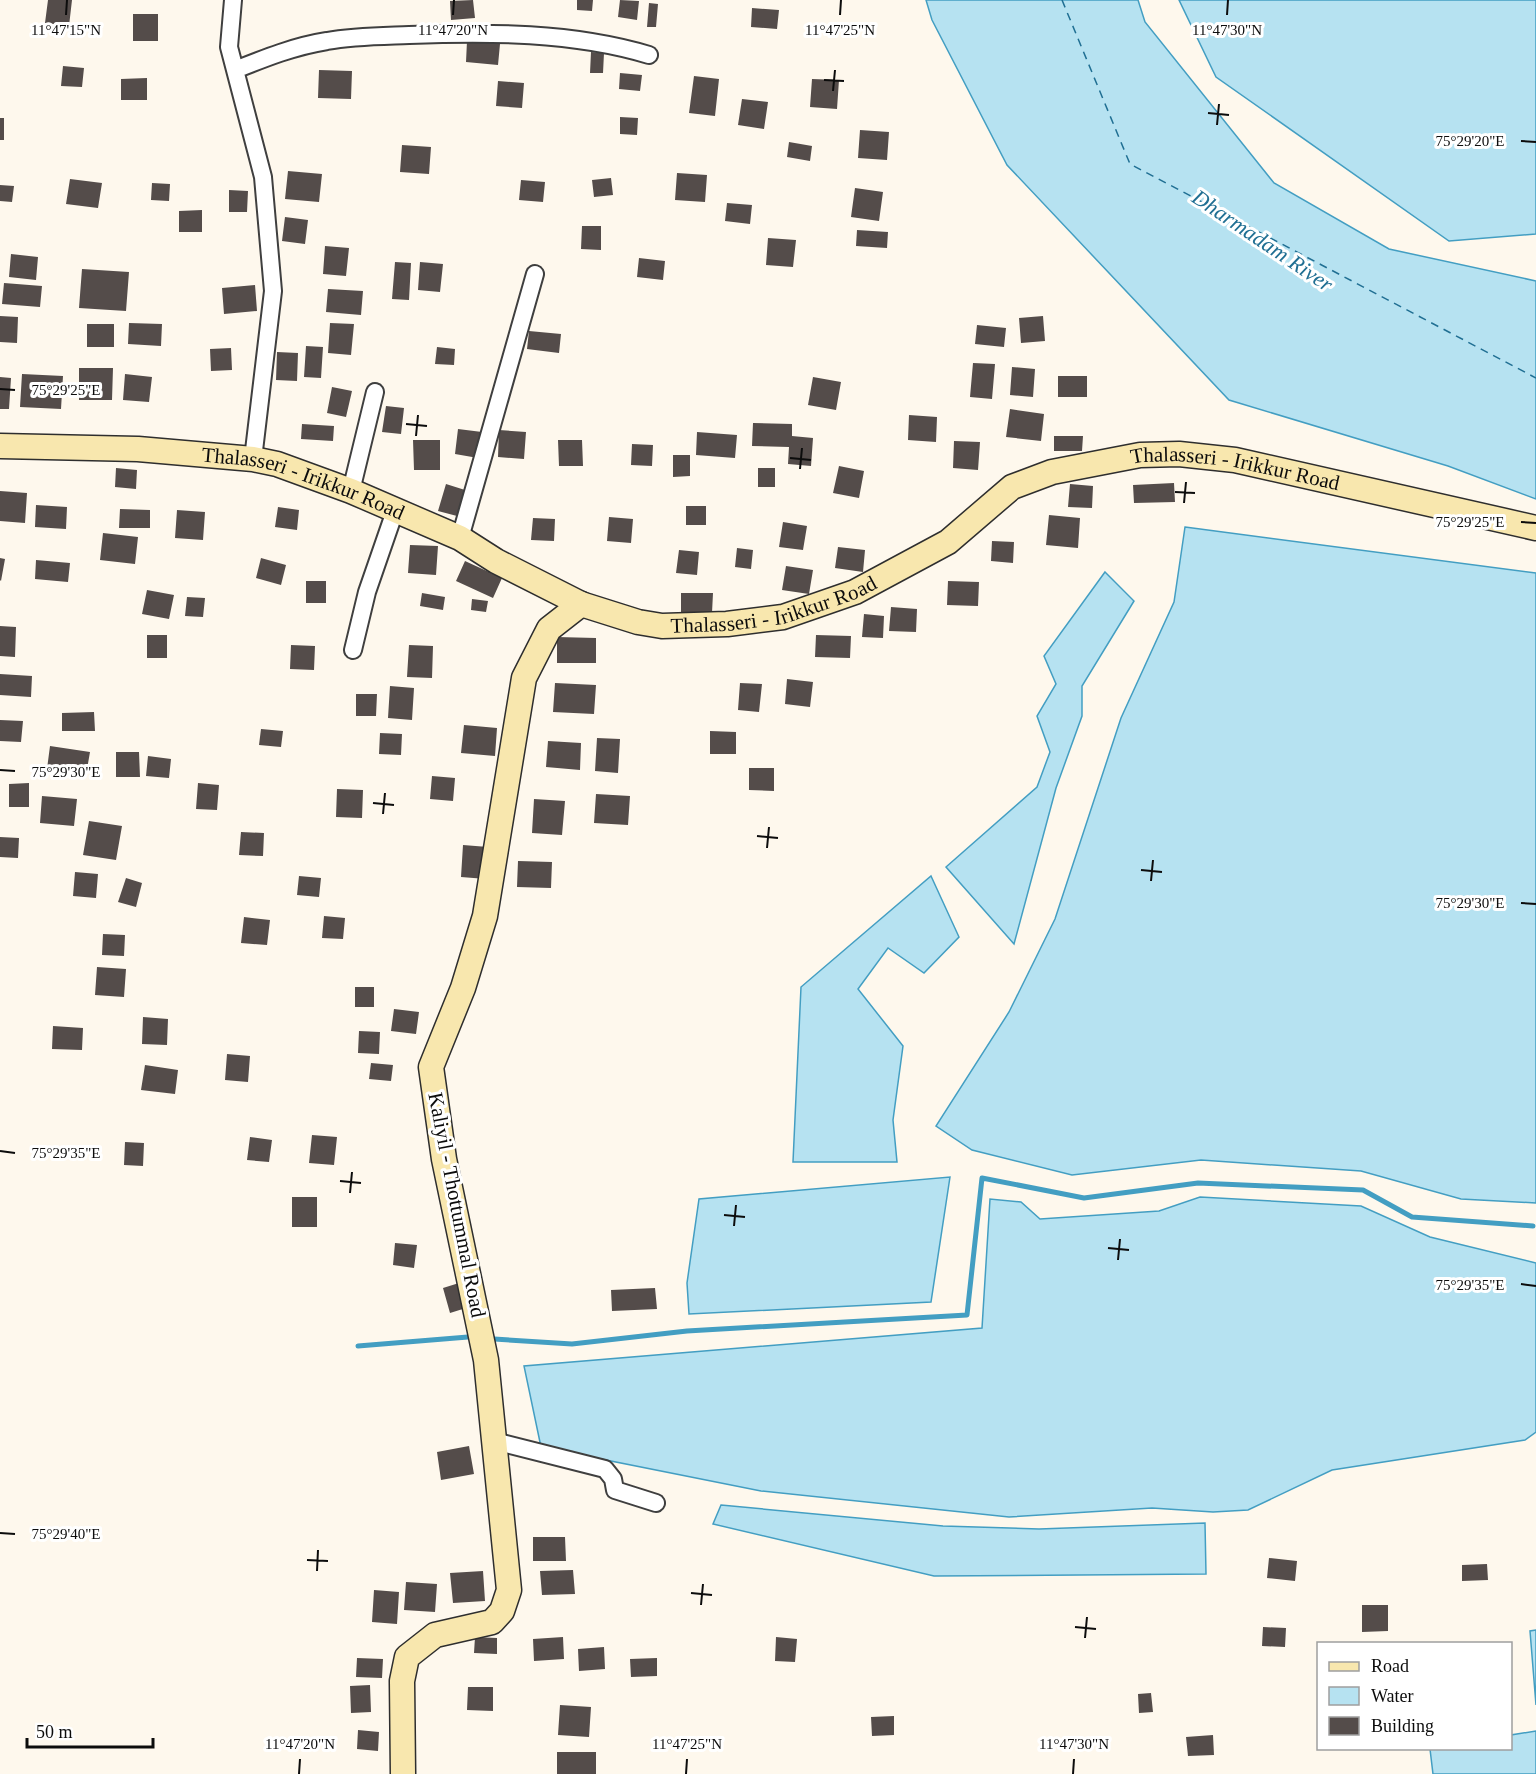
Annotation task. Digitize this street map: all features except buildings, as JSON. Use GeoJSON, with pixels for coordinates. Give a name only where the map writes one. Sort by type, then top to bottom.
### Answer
{"type":"FeatureCollection","features":[{"type":"Feature","properties":{"kind":"main road","name":"Thalasseri - Irikkur Road"},"geometry":{"type":"LineString","coordinates":[[0,446],[138,449],[253,459],[291,468],[460,538],[496,561],[581,604],[638,622],[662,626],[728,624],[783,617],[855,592],[948,542],[1012,487],[1052,472],[1140,455],[1179,454],[1235,460],[1536,528]]}},
{"type":"Feature","properties":{"kind":"main road","name":"Kaliyil - Thottummal Road"},"geometry":{"type":"LineString","coordinates":[[403,1774],[402,1681],[407,1657],[435,1635],[492,1622],[502,1611],[509,1590],[480,1323],[444,1159],[431,1067],[463,988],[485,916],[524,678],[549,629],[581,604]]}},
{"type":"Feature","properties":{"kind":"street"},"geometry":{"type":"LineString","coordinates":[[233,0],[229,47],[263,177],[273,291],[253,459]]}},
{"type":"Feature","properties":{"kind":"street"},"geometry":{"type":"LineString","coordinates":[[235,70],[276,54],[327,41],[443,34],[486,33],[610,43],[649,55]]}},
{"type":"Feature","properties":{"kind":"street"},"geometry":{"type":"LineString","coordinates":[[460,538],[535,274]]}},
{"type":"Feature","properties":{"kind":"street"},"geometry":{"type":"LineString","coordinates":[[351,492],[375,392]]}},
{"type":"Feature","properties":{"kind":"street"},"geometry":{"type":"LineString","coordinates":[[353,650],[367,592],[395,511]]}},
{"type":"Feature","properties":{"kind":"street"},"geometry":{"type":"LineString","coordinates":[[494,1441],[605,1469],[613,1479],[615,1490],[656,1503]]}},
{"type":"Feature","properties":{"kind":"water","name":"Dharmadam River"},"geometry":{"type":"Polygon","coordinates":[[[926,0],[1138,0],[1145,22],[1274,183],[1389,249],[1536,281],[1536,499],[1448,466],[1229,400],[1007,165],[932,20],[926,0]]]}},
{"type":"Feature","properties":{"kind":"water"},"geometry":{"type":"Polygon","coordinates":[[[1179,0],[1536,0],[1536,234],[1449,241],[1216,77],[1179,0]]]}},
{"type":"Feature","properties":{"kind":"water"},"geometry":{"type":"Polygon","coordinates":[[[1185,527],[1536,573],[1536,1203],[1461,1199],[1361,1171],[1201,1160],[1072,1175],[972,1150],[936,1126],[1009,1012],[1055,919],[1121,718],[1174,602],[1185,527]]]}},
{"type":"Feature","properties":{"kind":"water"},"geometry":{"type":"Polygon","coordinates":[[[1105,572],[1134,601],[1082,686],[1082,716],[1056,788],[1014,944],[946,867],[1037,787],[1050,752],[1037,716],[1056,684],[1044,656],[1105,572]]]}},
{"type":"Feature","properties":{"kind":"water"},"geometry":{"type":"Polygon","coordinates":[[[931,876],[959,937],[924,973],[888,948],[858,989],[903,1046],[893,1120],[897,1162],[793,1162],[801,987],[931,876]]]}},
{"type":"Feature","properties":{"kind":"water"},"geometry":{"type":"Polygon","coordinates":[[[950,1177],[931,1302],[689,1314],[687,1283],[699,1199],[950,1177]]]}},
{"type":"Feature","properties":{"kind":"water"},"geometry":{"type":"Polygon","coordinates":[[[1200,1197],[1361,1206],[1430,1237],[1536,1263],[1536,1432],[1525,1440],[1332,1470],[1248,1510],[1213,1512],[1152,1508],[1009,1517],[761,1491],[541,1447],[524,1366],[982,1328],[990,1199],[1021,1202],[1040,1219],[1159,1211],[1200,1197]]]}},
{"type":"Feature","properties":{"kind":"water"},"geometry":{"type":"Polygon","coordinates":[[[721,1505],[943,1526],[1039,1529],[1205,1523],[1206,1574],[934,1576],[713,1524],[721,1505]]]}},
{"type":"Feature","properties":{"kind":"water"},"geometry":{"type":"Polygon","coordinates":[[[1536,1630],[1536,1705],[1530,1631],[1536,1630]]]}},
{"type":"Feature","properties":{"kind":"water"},"geometry":{"type":"Polygon","coordinates":[[[1536,1731],[1536,1774],[1433,1774],[1430,1750],[1512,1750],[1512,1735],[1536,1731]]]}},
{"type":"Feature","properties":{"kind":"waterway"},"geometry":{"type":"LineString","coordinates":[[494,1339],[572,1344],[687,1331],[967,1315],[982,1178],[1084,1198],[1198,1183],[1363,1190],[1412,1217],[1533,1226]]}},
{"type":"Feature","properties":{"kind":"waterway"},"geometry":{"type":"LineString","coordinates":[[358,1346],[468,1337]]}},
{"type":"Feature","properties":{"kind":"ferry route"},"geometry":{"type":"LineString","coordinates":[[1062,0],[1130,164],[1536,378]]}}]}
